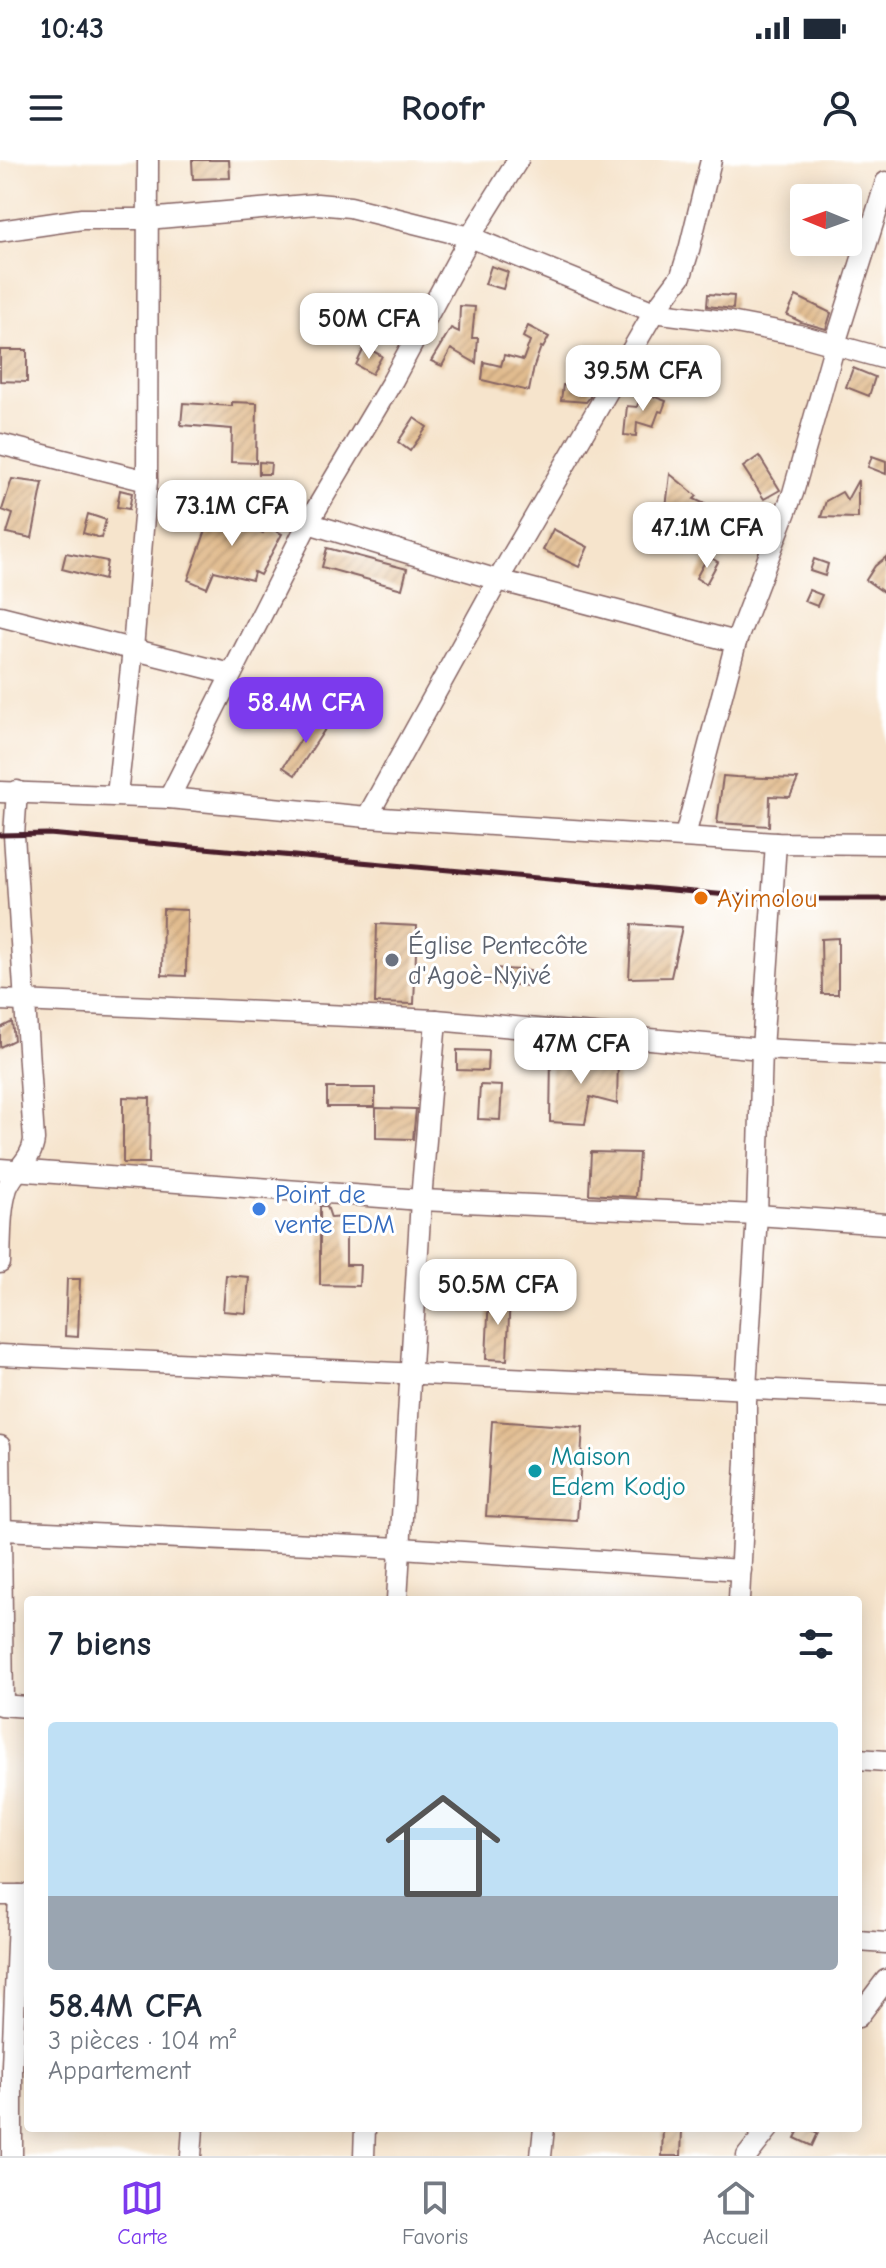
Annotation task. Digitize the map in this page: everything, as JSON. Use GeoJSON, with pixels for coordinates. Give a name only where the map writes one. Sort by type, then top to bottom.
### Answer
{"type":"FeatureCollection","features":[{"type":"Feature","properties":{"kind":"street"},"geometry":{"type":"LineString","coordinates":[[117,795],[147,481],[148,160]]}},
{"type":"Feature","properties":{"kind":"street"},"geometry":{"type":"LineString","coordinates":[[169,798],[308,523],[393,380],[470,237],[518,160]]}},
{"type":"Feature","properties":{"kind":"street"},"geometry":{"type":"LineString","coordinates":[[367,817],[498,580],[654,312],[681,276],[711,160]]}},
{"type":"Feature","properties":{"kind":"street"},"geometry":{"type":"LineString","coordinates":[[685,836],[736,642],[793,493],[835,344],[886,182]]}},
{"type":"Feature","properties":{"kind":"street"},"geometry":{"type":"LineString","coordinates":[[0,231],[82,219],[147,219],[317,204],[350,207],[470,237],[654,312],[730,322],[835,344],[886,359]]}},
{"type":"Feature","properties":{"kind":"street"},"geometry":{"type":"LineString","coordinates":[[0,444],[147,481]]}},
{"type":"Feature","properties":{"kind":"street"},"geometry":{"type":"LineString","coordinates":[[308,523],[498,580],[736,642]]}},
{"type":"Feature","properties":{"kind":"street"},"geometry":{"type":"LineString","coordinates":[[0,616],[231,674]]}},
{"type":"Feature","properties":{"kind":"street"},"geometry":{"type":"LineString","coordinates":[[8,1170],[33,1151],[34,1140],[9,792],[169,798],[367,817],[776,843],[886,844]]}},
{"type":"Feature","properties":{"kind":"street"},"geometry":{"type":"LineString","coordinates":[[739,1596],[762,1049],[776,843]]}},
{"type":"Feature","properties":{"kind":"street"},"geometry":{"type":"LineString","coordinates":[[0,1000],[436,1020],[762,1049],[886,1055]]}},
{"type":"Feature","properties":{"kind":"street"},"geometry":{"type":"LineString","coordinates":[[397,1596],[421,1200],[436,1020]]}},
{"type":"Feature","properties":{"kind":"street"},"geometry":{"type":"LineString","coordinates":[[8,1170],[421,1200],[886,1224]]}},
{"type":"Feature","properties":{"kind":"street"},"geometry":{"type":"LineString","coordinates":[[0,1263],[2,1205],[8,1186],[8,1170]]}},
{"type":"Feature","properties":{"kind":"street"},"geometry":{"type":"LineString","coordinates":[[0,1355],[886,1395]]}},
{"type":"Feature","properties":{"kind":"street"},"geometry":{"type":"LineString","coordinates":[[0,1446],[2,1705],[24,1707]]}},
{"type":"Feature","properties":{"kind":"street"},"geometry":{"type":"LineString","coordinates":[[2,1530],[401,1548],[741,1570]]}},
{"type":"Feature","properties":{"kind":"street"},"geometry":{"type":"LineString","coordinates":[[862,1759],[886,1761]]}},
{"type":"Feature","properties":{"kind":"street"},"geometry":{"type":"LineString","coordinates":[[12,2156],[6,2066],[16,1895]]}},
{"type":"Feature","properties":{"kind":"street"},"geometry":{"type":"LineString","coordinates":[[862,1941],[886,1943]]}},
{"type":"Feature","properties":{"kind":"street"},"geometry":{"type":"LineString","coordinates":[[862,2012],[886,1980]]}},
{"type":"Feature","properties":{"kind":"street"},"geometry":{"type":"LineString","coordinates":[[191,2156],[193,2132]]}},
{"type":"Feature","properties":{"kind":"street"},"geometry":{"type":"LineString","coordinates":[[364,2156],[365,2132]]}},
{"type":"Feature","properties":{"kind":"street"},"geometry":{"type":"LineString","coordinates":[[541,2156],[544,2132]]}},
{"type":"Feature","properties":{"kind":"street"},"geometry":{"type":"LineString","coordinates":[[747,2156],[766,2132]]}},
{"type":"Feature","properties":{"kind":"building"},"geometry":{"type":"Polygon","coordinates":[[[192,160],[229,160],[230,178],[193,179],[192,160]]]}},
{"type":"Feature","properties":{"kind":"building"},"geometry":{"type":"Polygon","coordinates":[[[491,266],[508,272],[503,289],[485,284],[491,266]]]}},
{"type":"Feature","properties":{"kind":"building"},"geometry":{"type":"Polygon","coordinates":[[[708,294],[734,296],[733,309],[707,306],[708,294]]]}},
{"type":"Feature","properties":{"kind":"building"},"geometry":{"type":"Polygon","coordinates":[[[796,296],[831,313],[826,329],[787,315],[796,296]]]}},
{"type":"Feature","properties":{"kind":"building"},"geometry":{"type":"Polygon","coordinates":[[[460,306],[475,307],[472,338],[478,338],[476,363],[451,349],[442,366],[431,361],[451,328],[459,332],[460,306]]]}},
{"type":"Feature","properties":{"kind":"building"},"geometry":{"type":"Polygon","coordinates":[[[320,317],[338,322],[333,342],[315,337],[320,317]]]}},
{"type":"Feature","properties":{"kind":"building"},"geometry":{"type":"Polygon","coordinates":[[[528,326],[549,337],[541,347],[529,391],[482,380],[484,362],[501,366],[504,355],[523,360],[530,341],[523,337],[528,326]]]}},
{"type":"Feature","properties":{"kind":"building"},"geometry":{"type":"Polygon","coordinates":[[[0,350],[27,350],[27,382],[0,381],[0,350]]]}},
{"type":"Feature","properties":{"kind":"building"},"geometry":{"type":"Polygon","coordinates":[[[363,350],[371,350],[382,356],[372,374],[356,365],[363,350]]]}},
{"type":"Feature","properties":{"kind":"building"},"geometry":{"type":"Polygon","coordinates":[[[688,352],[705,356],[699,382],[685,380],[688,352]]]}},
{"type":"Feature","properties":{"kind":"building"},"geometry":{"type":"Polygon","coordinates":[[[853,368],[875,377],[869,396],[846,387],[853,368]]]}},
{"type":"Feature","properties":{"kind":"building"},"geometry":{"type":"Polygon","coordinates":[[[563,385],[591,388],[590,397],[586,402],[561,400],[563,385]]]}},
{"type":"Feature","properties":{"kind":"building"},"geometry":{"type":"Polygon","coordinates":[[[642,392],[666,401],[662,412],[659,411],[653,427],[637,422],[636,436],[624,435],[627,406],[637,407],[642,392]]]}},
{"type":"Feature","properties":{"kind":"building"},"geometry":{"type":"Polygon","coordinates":[[[232,402],[257,403],[256,463],[231,462],[232,429],[181,425],[183,403],[232,406],[232,402]]]}},
{"type":"Feature","properties":{"kind":"building"},"geometry":{"type":"Polygon","coordinates":[[[414,418],[427,427],[410,451],[398,442],[414,418]]]}},
{"type":"Feature","properties":{"kind":"building"},"geometry":{"type":"Polygon","coordinates":[[[759,456],[780,490],[764,499],[743,467],[759,456]]]}},
{"type":"Feature","properties":{"kind":"building"},"geometry":{"type":"Polygon","coordinates":[[[872,456],[886,461],[886,474],[868,467],[872,456]]]}},
{"type":"Feature","properties":{"kind":"building"},"geometry":{"type":"Polygon","coordinates":[[[259,462],[271,463],[270,474],[259,474],[259,462]]]}},
{"type":"Feature","properties":{"kind":"building"},"geometry":{"type":"Polygon","coordinates":[[[670,474],[697,496],[694,499],[707,505],[699,523],[666,508],[670,474]]]}},
{"type":"Feature","properties":{"kind":"building"},"geometry":{"type":"Polygon","coordinates":[[[12,479],[43,483],[32,538],[7,533],[13,514],[2,510],[12,479]]]}},
{"type":"Feature","properties":{"kind":"building"},"geometry":{"type":"Polygon","coordinates":[[[858,480],[858,518],[821,517],[826,501],[842,492],[847,500],[858,480]]]}},
{"type":"Feature","properties":{"kind":"building"},"geometry":{"type":"Polygon","coordinates":[[[272,484],[287,484],[286,508],[271,507],[272,484]]]}},
{"type":"Feature","properties":{"kind":"building"},"geometry":{"type":"Polygon","coordinates":[[[120,490],[132,493],[129,509],[117,507],[120,490]]]}},
{"type":"Feature","properties":{"kind":"building"},"geometry":{"type":"Polygon","coordinates":[[[211,505],[229,505],[229,517],[263,533],[267,526],[282,534],[260,575],[254,572],[252,580],[214,571],[207,588],[188,580],[210,519],[211,505]]]}},
{"type":"Feature","properties":{"kind":"building"},"geometry":{"type":"Polygon","coordinates":[[[88,514],[106,520],[101,538],[83,533],[88,514]]]}},
{"type":"Feature","properties":{"kind":"building"},"geometry":{"type":"Polygon","coordinates":[[[758,521],[768,523],[760,544],[750,540],[758,521]]]}},
{"type":"Feature","properties":{"kind":"building"},"geometry":{"type":"Polygon","coordinates":[[[553,529],[588,547],[579,567],[543,550],[553,529]]]}},
{"type":"Feature","properties":{"kind":"building"},"geometry":{"type":"Polygon","coordinates":[[[327,548],[407,569],[402,589],[322,567],[327,548]]]}},
{"type":"Feature","properties":{"kind":"building"},"geometry":{"type":"Polygon","coordinates":[[[66,553],[107,561],[104,580],[62,569],[66,553]]]}},
{"type":"Feature","properties":{"kind":"building"},"geometry":{"type":"Polygon","coordinates":[[[708,556],[718,562],[706,584],[696,578],[708,556]]]}},
{"type":"Feature","properties":{"kind":"building"},"geometry":{"type":"Polygon","coordinates":[[[886,557],[886,594],[866,580],[886,557]]]}},
{"type":"Feature","properties":{"kind":"building"},"geometry":{"type":"Polygon","coordinates":[[[814,559],[828,564],[825,576],[810,571],[814,559]]]}},
{"type":"Feature","properties":{"kind":"building"},"geometry":{"type":"Polygon","coordinates":[[[809,590],[822,595],[817,606],[804,601],[809,590]]]}},
{"type":"Feature","properties":{"kind":"building"},"geometry":{"type":"Polygon","coordinates":[[[317,715],[329,723],[295,775],[283,767],[317,715]]]}},
{"type":"Feature","properties":{"kind":"building"},"geometry":{"type":"Polygon","coordinates":[[[723,776],[798,779],[790,797],[770,796],[769,826],[717,823],[723,776]]]}},
{"type":"Feature","properties":{"kind":"building"},"geometry":{"type":"Polygon","coordinates":[[[163,909],[187,910],[186,976],[162,975],[163,909]]]}},
{"type":"Feature","properties":{"kind":"building"},"geometry":{"type":"Polygon","coordinates":[[[377,924],[417,926],[414,1004],[375,1003],[377,924]]]}},
{"type":"Feature","properties":{"kind":"building"},"geometry":{"type":"Polygon","coordinates":[[[632,924],[682,927],[671,977],[629,978],[632,924]]]}},
{"type":"Feature","properties":{"kind":"building"},"geometry":{"type":"Polygon","coordinates":[[[838,938],[838,994],[822,994],[821,939],[838,938]]]}},
{"type":"Feature","properties":{"kind":"building"},"geometry":{"type":"Polygon","coordinates":[[[494,968],[530,971],[529,986],[493,983],[494,968]]]}},
{"type":"Feature","properties":{"kind":"building"},"geometry":{"type":"Polygon","coordinates":[[[12,1022],[14,1040],[0,1047],[0,1028],[12,1022]]]}},
{"type":"Feature","properties":{"kind":"building"},"geometry":{"type":"Polygon","coordinates":[[[457,1050],[488,1051],[487,1071],[457,1070],[457,1050]]]}},
{"type":"Feature","properties":{"kind":"building"},"geometry":{"type":"Polygon","coordinates":[[[551,1057],[618,1057],[617,1104],[590,1097],[585,1124],[550,1122],[551,1057]]]}},
{"type":"Feature","properties":{"kind":"building"},"geometry":{"type":"Polygon","coordinates":[[[480,1085],[502,1086],[500,1120],[478,1119],[480,1085]]]}},
{"type":"Feature","properties":{"kind":"building"},"geometry":{"type":"Polygon","coordinates":[[[327,1088],[375,1088],[375,1107],[327,1107],[327,1088]]]}},
{"type":"Feature","properties":{"kind":"building"},"geometry":{"type":"Polygon","coordinates":[[[123,1097],[150,1098],[149,1163],[123,1163],[123,1097]]]}},
{"type":"Feature","properties":{"kind":"building"},"geometry":{"type":"Polygon","coordinates":[[[376,1108],[416,1109],[413,1139],[376,1138],[376,1108]]]}},
{"type":"Feature","properties":{"kind":"building"},"geometry":{"type":"Polygon","coordinates":[[[591,1152],[639,1153],[636,1197],[589,1194],[591,1152]]]}},
{"type":"Feature","properties":{"kind":"building"},"geometry":{"type":"Polygon","coordinates":[[[320,1206],[327,1206],[331,1218],[346,1217],[346,1265],[360,1265],[359,1286],[320,1285],[320,1206]]]}},
{"type":"Feature","properties":{"kind":"building"},"geometry":{"type":"Polygon","coordinates":[[[226,1275],[249,1277],[246,1313],[223,1311],[226,1275]]]}},
{"type":"Feature","properties":{"kind":"building"},"geometry":{"type":"Polygon","coordinates":[[[67,1279],[80,1279],[78,1337],[65,1336],[67,1279]]]}},
{"type":"Feature","properties":{"kind":"building"},"geometry":{"type":"Polygon","coordinates":[[[489,1294],[510,1295],[507,1360],[486,1359],[489,1294]]]}},
{"type":"Feature","properties":{"kind":"building","name":"Maison Edem Kodjo"},"geometry":{"type":"Polygon","coordinates":[[[492,1421],[583,1427],[577,1521],[486,1516],[492,1421]]]}},
{"type":"Feature","properties":{"kind":"building"},"geometry":{"type":"Polygon","coordinates":[[[663,2132],[682,2132],[681,2156],[662,2156],[663,2132]]]}},
{"type":"Feature","properties":{"kind":"building"},"geometry":{"type":"Polygon","coordinates":[[[798,2132],[818,2133],[812,2146],[795,2138],[798,2132]]]}},
{"type":"Feature","properties":{"kind":"railway"},"geometry":{"type":"LineString","coordinates":[[0,835],[49,834],[772,899],[886,899]]}},
{"type":"Feature","properties":{"kind":"place","name":"Ayimolou"},"geometry":{"type":"Point","coordinates":[701,898]}},
{"type":"Feature","properties":{"kind":"place","name":"Église Pentecôte d'Agoè-Nyivé"},"geometry":{"type":"Point","coordinates":[392,960]}},
{"type":"Feature","properties":{"kind":"place","name":"Point de vente EDM"},"geometry":{"type":"Point","coordinates":[259,1209]}},
{"type":"Feature","properties":{"kind":"place","name":"Maison Edem Kodjo"},"geometry":{"type":"Point","coordinates":[535,1471]}}]}
